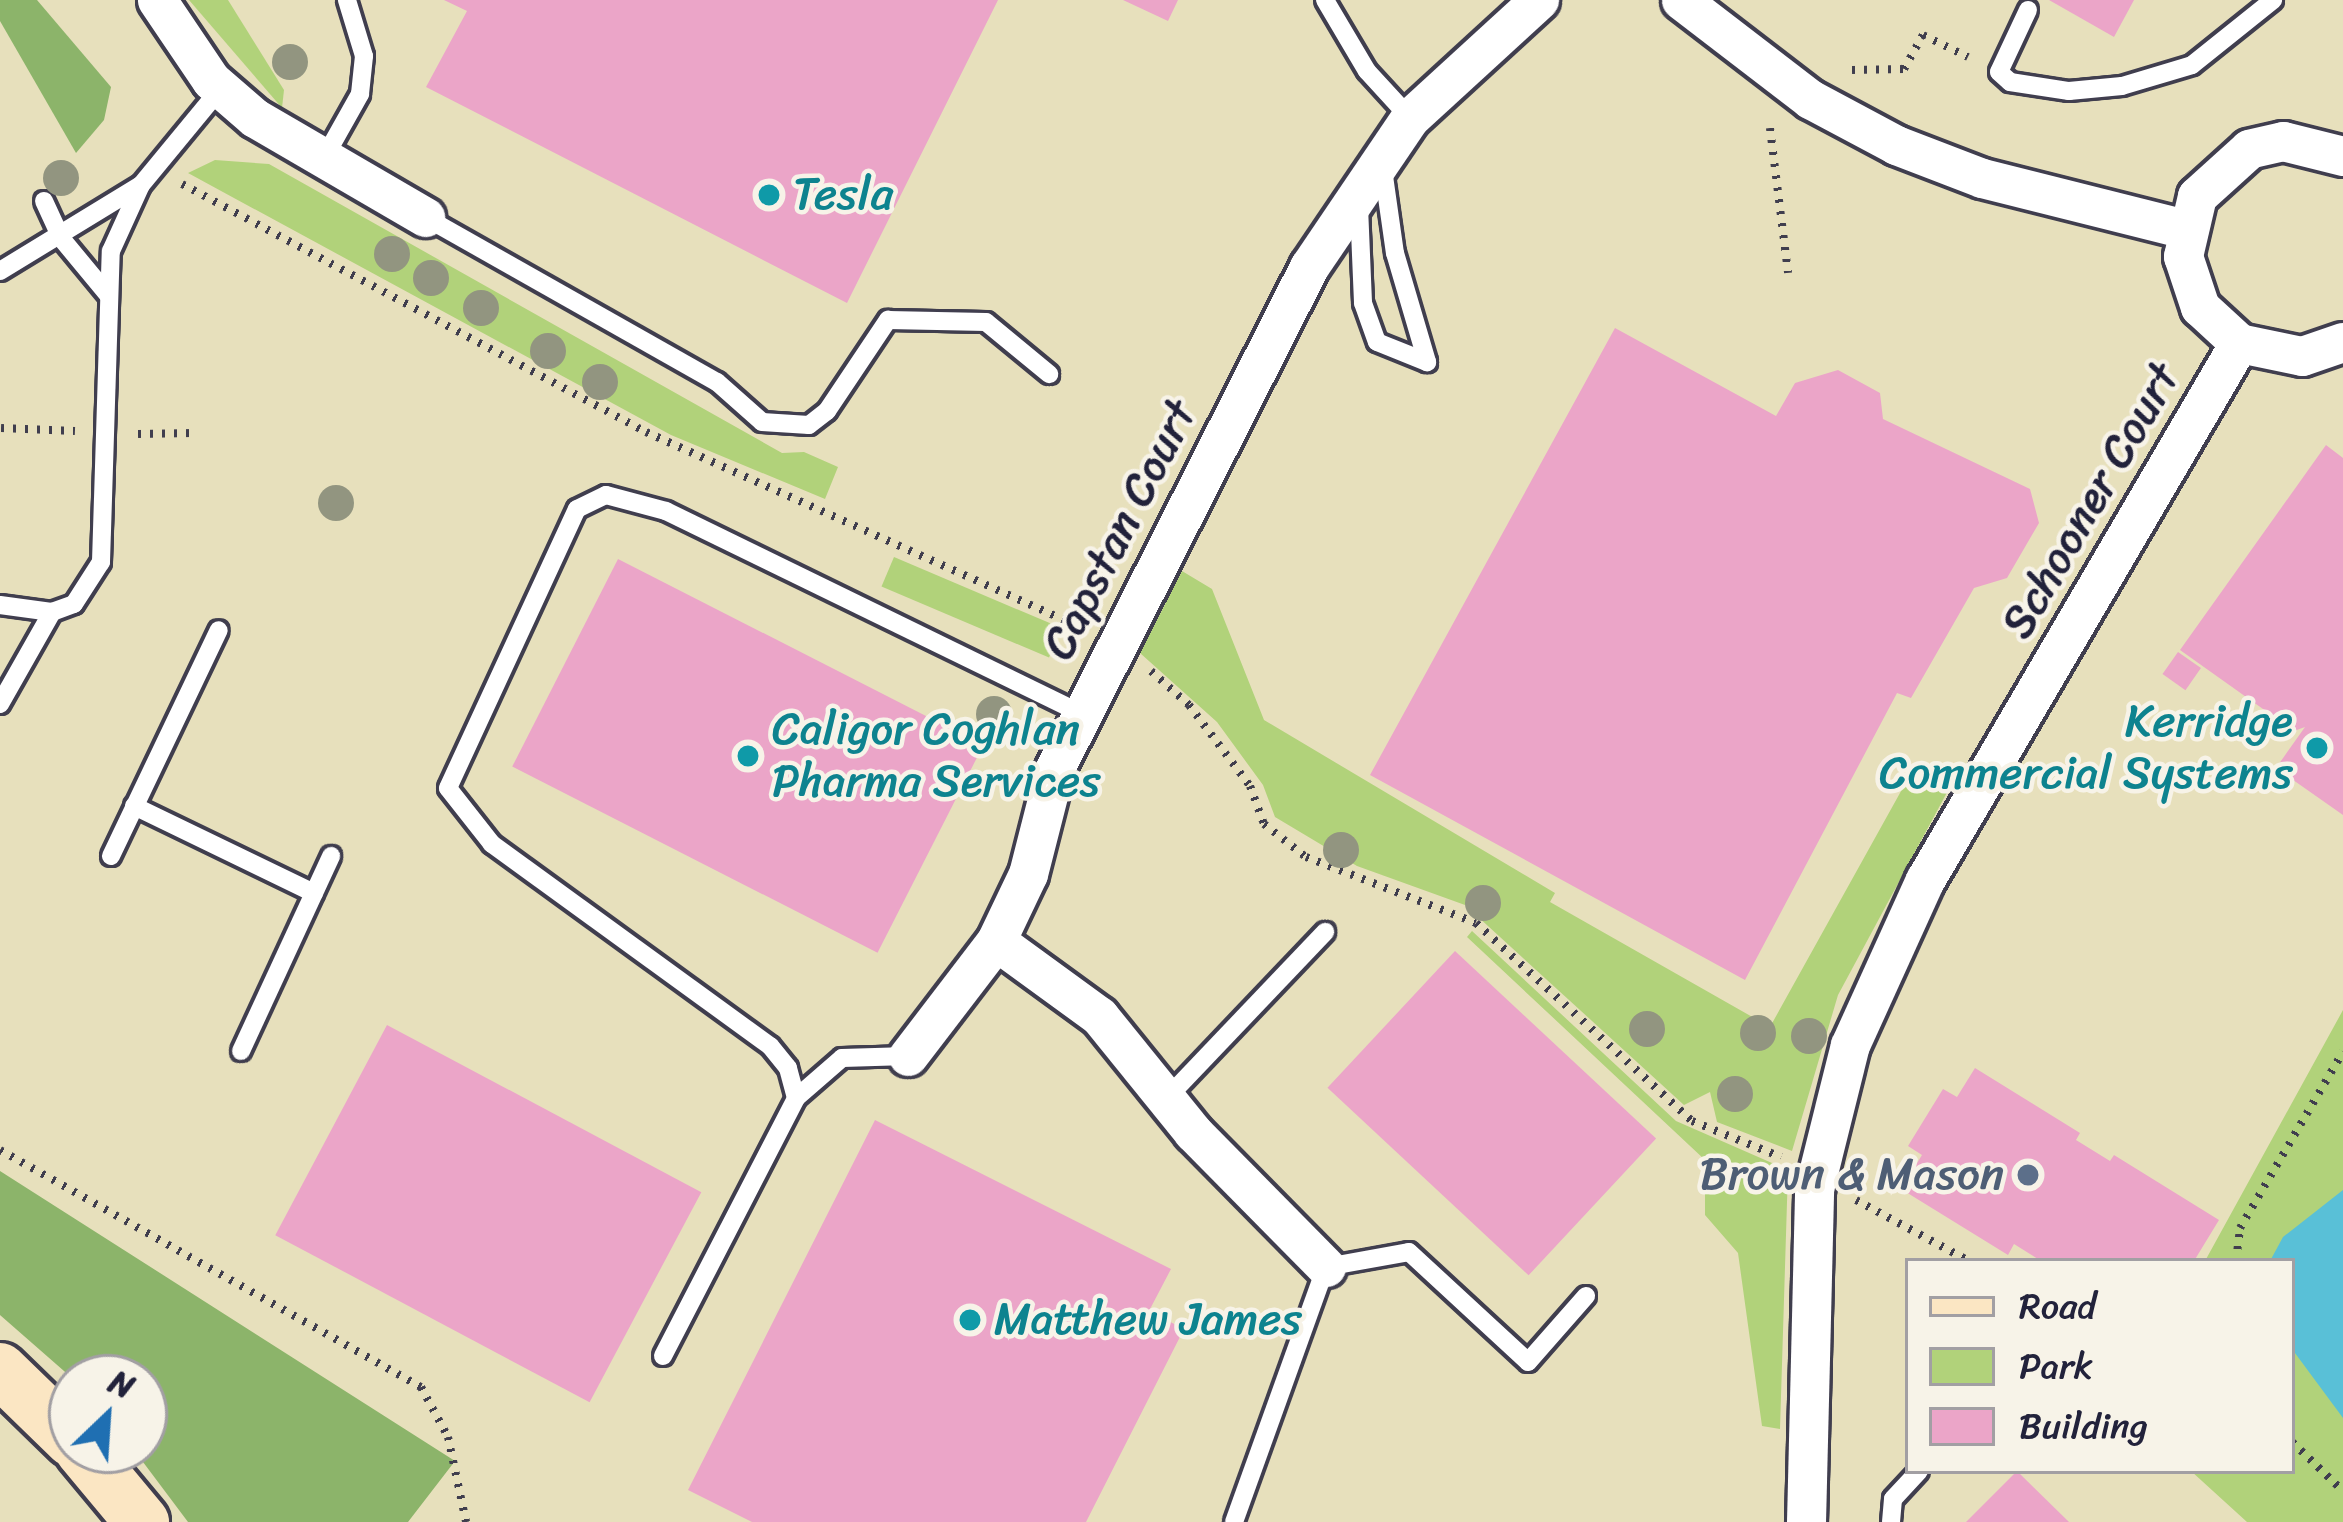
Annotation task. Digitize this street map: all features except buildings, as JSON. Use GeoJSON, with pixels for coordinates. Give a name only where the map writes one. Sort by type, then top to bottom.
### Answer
{"type":"FeatureCollection","features":[{"type":"Feature","properties":{"kind":"main road"},"geometry":{"type":"LineString","coordinates":[[0,1370],[48,1417]]}},
{"type":"Feature","properties":{"kind":"main road"},"geometry":{"type":"LineString","coordinates":[[102,1474],[142,1522]]}},
{"type":"Feature","properties":{"kind":"street"},"geometry":{"type":"LineString","coordinates":[[157,0],[221,88],[278,135],[425,217]]}},
{"type":"Feature","properties":{"kind":"street","name":"Capstan Court"},"geometry":{"type":"LineString","coordinates":[[908,1056],[996,940],[1028,874],[1055,767],[1080,713],[1369,168],[1410,118],[1539,0]]}},
{"type":"Feature","properties":{"kind":"street"},"geometry":{"type":"LineString","coordinates":[[1681,0],[1810,99],[1896,145],[1982,178],[2185,229]]}},
{"type":"Feature","properties":{"kind":"street"},"geometry":{"type":"LineString","coordinates":[[2343,156],[2283,141],[2249,149],[2208,182],[2185,229],[2186,269],[2200,307],[2239,343],[2302,356],[2343,342]]}},
{"type":"Feature","properties":{"kind":"street","name":"Schooner Court"},"geometry":{"type":"LineString","coordinates":[[1806,1522],[1815,1181],[1850,1045],[1925,880],[2239,343]]}},
{"type":"Feature","properties":{"kind":"street"},"geometry":{"type":"LineString","coordinates":[[996,940],[1099,1016],[1166,1099],[1325,1267]]}},
{"type":"Feature","properties":{"kind":"lane"},"geometry":{"type":"LineString","coordinates":[[323,160],[360,94],[364,56],[347,0]]}},
{"type":"Feature","properties":{"kind":"lane"},"geometry":{"type":"LineString","coordinates":[[1325,0],[1367,71],[1410,118]]}},
{"type":"Feature","properties":{"kind":"lane"},"geometry":{"type":"LineString","coordinates":[[2028,10],[1999,71],[2010,82],[2069,91],[2122,86],[2192,65],[2273,0]]}},
{"type":"Feature","properties":{"kind":"lane"},"geometry":{"type":"LineString","coordinates":[[0,704],[52,611],[89,589],[101,562],[111,251],[141,185],[221,88]]}},
{"type":"Feature","properties":{"kind":"lane"},"geometry":{"type":"LineString","coordinates":[[1369,168],[1427,362],[1377,341],[1364,303],[1369,168]]}},
{"type":"Feature","properties":{"kind":"lane"},"geometry":{"type":"LineString","coordinates":[[0,271],[62,238],[141,185]]}},
{"type":"Feature","properties":{"kind":"lane"},"geometry":{"type":"LineString","coordinates":[[44,201],[62,238],[109,296]]}},
{"type":"Feature","properties":{"kind":"lane"},"geometry":{"type":"LineString","coordinates":[[425,217],[717,382],[762,422],[809,425],[827,411],[888,320],[986,322],[1049,374]]}},
{"type":"Feature","properties":{"kind":"lane"},"geometry":{"type":"LineString","coordinates":[[796,1097],[788,1068],[770,1046],[492,844],[448,788],[577,509],[606,495],[667,511],[1080,713]]}},
{"type":"Feature","properties":{"kind":"lane"},"geometry":{"type":"LineString","coordinates":[[0,605],[52,611]]}},
{"type":"Feature","properties":{"kind":"lane"},"geometry":{"type":"LineString","coordinates":[[111,856],[218,630]]}},
{"type":"Feature","properties":{"kind":"lane"},"geometry":{"type":"LineString","coordinates":[[134,806],[314,893]]}},
{"type":"Feature","properties":{"kind":"lane"},"geometry":{"type":"LineString","coordinates":[[242,1052],[331,856]]}},
{"type":"Feature","properties":{"kind":"lane"},"geometry":{"type":"LineString","coordinates":[[1166,1099],[1325,932]]}},
{"type":"Feature","properties":{"kind":"lane"},"geometry":{"type":"LineString","coordinates":[[663,1356],[796,1097],[842,1058],[908,1056]]}},
{"type":"Feature","properties":{"kind":"lane"},"geometry":{"type":"LineString","coordinates":[[1234,1522],[1325,1267],[1408,1252],[1528,1362],[1586,1296]]}},
{"type":"Feature","properties":{"kind":"lane"},"geometry":{"type":"LineString","coordinates":[[1891,1522],[1894,1499],[1916,1474]]}},
{"type":"Feature","properties":{"kind":"path"},"geometry":{"type":"LineString","coordinates":[[1846,70],[1904,69],[1923,35],[1999,71]]}},
{"type":"Feature","properties":{"kind":"path"},"geometry":{"type":"LineString","coordinates":[[1788,273],[1766,126],[1789,137]]}},
{"type":"Feature","properties":{"kind":"path"},"geometry":{"type":"LineString","coordinates":[[177,182],[646,432],[1115,644],[1189,705],[1250,786],[1264,824],[1306,857],[1476,923],[1692,1120],[1902,1220],[1964,1258]]}},
{"type":"Feature","properties":{"kind":"path"},"geometry":{"type":"LineString","coordinates":[[2,428],[88,432]]}},
{"type":"Feature","properties":{"kind":"path"},"geometry":{"type":"LineString","coordinates":[[131,434],[193,434]]}},
{"type":"Feature","properties":{"kind":"path"},"geometry":{"type":"LineString","coordinates":[[2236,1258],[2240,1228],[2343,1052]]}},
{"type":"Feature","properties":{"kind":"path"},"geometry":{"type":"LineString","coordinates":[[0,1150],[421,1388],[448,1438],[466,1522]]}},
{"type":"Feature","properties":{"kind":"path"},"geometry":{"type":"LineString","coordinates":[[2295,1445],[2343,1491]]}},
{"type":"Feature","properties":{"kind":"green space"},"geometry":{"type":"Polygon","coordinates":[[[0,0],[37,0],[111,87],[104,120],[76,153],[0,21],[0,0]]]}},
{"type":"Feature","properties":{"kind":"green space"},"geometry":{"type":"Polygon","coordinates":[[[189,0],[228,0],[284,90],[282,108],[189,0]]]}},
{"type":"Feature","properties":{"kind":"green space"},"geometry":{"type":"Polygon","coordinates":[[[215,160],[269,164],[782,453],[804,452],[838,467],[825,499],[671,435],[188,173],[215,160]]]}},
{"type":"Feature","properties":{"kind":"green space"},"geometry":{"type":"Polygon","coordinates":[[[894,557],[1062,628],[1049,658],[881,586],[894,557]]]}},
{"type":"Feature","properties":{"kind":"green space"},"geometry":{"type":"Polygon","coordinates":[[[1182,571],[1212,589],[1264,720],[1555,893],[1550,902],[1770,1027],[1915,766],[1951,785],[1838,995],[1792,1151],[1717,1122],[1710,1092],[1684,1105],[1465,905],[1357,866],[1275,817],[1263,785],[1217,722],[1140,653],[1182,571]]]}},
{"type":"Feature","properties":{"kind":"green space"},"geometry":{"type":"Polygon","coordinates":[[[1472,931],[1676,1121],[1788,1170],[1780,1429],[1762,1426],[1738,1253],[1705,1215],[1705,1160],[1467,937],[1472,931]]]}},
{"type":"Feature","properties":{"kind":"green space"},"geometry":{"type":"Polygon","coordinates":[[[2343,1010],[2343,1522],[2247,1522],[2194,1474],[2295,1474],[2295,1258],[2207,1258],[2343,1010]]]}},
{"type":"Feature","properties":{"kind":"green space"},"geometry":{"type":"Polygon","coordinates":[[[0,1171],[455,1461],[408,1522],[188,1522],[152,1474],[168,1474],[168,1354],[48,1357],[0,1315],[0,1171]]]}},
{"type":"Feature","properties":{"kind":"water"},"geometry":{"type":"Polygon","coordinates":[[[2343,1190],[2343,1418],[2295,1353],[2295,1258],[2272,1258],[2283,1237],[2343,1190]]]}},
{"type":"Feature","properties":{"kind":"place","name":"Tesla"},"geometry":{"type":"Point","coordinates":[769,195]}},
{"type":"Feature","properties":{"kind":"place","name":"Kerridge Commercial Systems"},"geometry":{"type":"Point","coordinates":[2317,748]}},
{"type":"Feature","properties":{"kind":"place","name":"Caligor Coghlan Pharma Services"},"geometry":{"type":"Point","coordinates":[748,756]}},
{"type":"Feature","properties":{"kind":"place","name":"Brown & Mason"},"geometry":{"type":"Point","coordinates":[2028,1175]}},
{"type":"Feature","properties":{"kind":"place","name":"Matthew James"},"geometry":{"type":"Point","coordinates":[970,1320]}}]}
